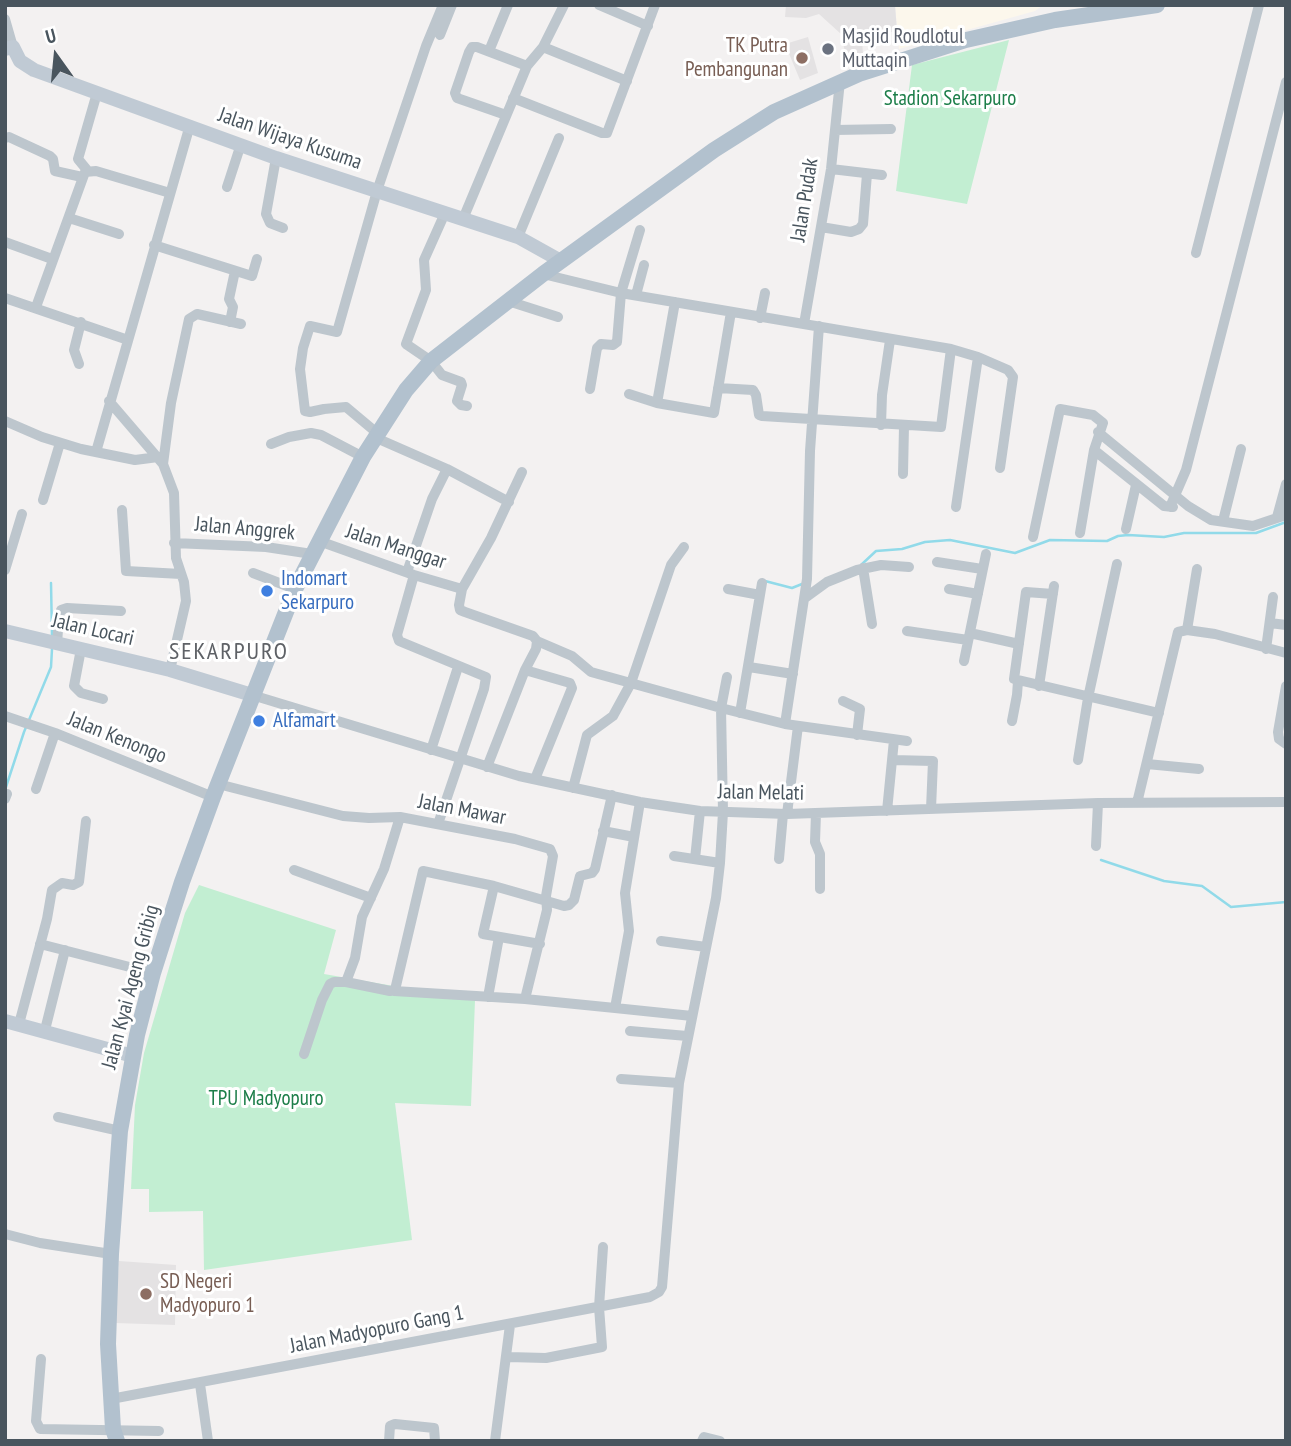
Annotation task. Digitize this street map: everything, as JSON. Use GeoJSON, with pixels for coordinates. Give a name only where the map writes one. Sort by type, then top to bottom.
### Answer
{"type":"FeatureCollection","features":[{"type":"Feature","properties":{"kind":"main road","name":"Jalan Kyai Ageng Gribig"},"geometry":{"type":"LineString","coordinates":[[113,1437],[106,1291],[120,1131],[133,1056],[153,973],[215,791],[295,589],[363,457],[412,382],[431,361],[543,274],[745,129],[774,112],[840,81],[1057,12],[1157,5]]}},
{"type":"Feature","properties":{"kind":"street"},"geometry":{"type":"LineString","coordinates":[[443,5],[426,46],[377,191],[337,332],[309,327],[300,369],[305,411],[307,413],[324,408],[346,407],[376,435],[509,502]]}},
{"type":"Feature","properties":{"kind":"street"},"geometry":{"type":"LineString","coordinates":[[440,35],[452,5]]}},
{"type":"Feature","properties":{"kind":"street"},"geometry":{"type":"LineString","coordinates":[[489,51],[508,5]]}},
{"type":"Feature","properties":{"kind":"street"},"geometry":{"type":"LineString","coordinates":[[463,219],[527,66],[543,47],[564,5]]}},
{"type":"Feature","properties":{"kind":"street"},"geometry":{"type":"LineString","coordinates":[[599,5],[648,26]]}},
{"type":"Feature","properties":{"kind":"street"},"geometry":{"type":"LineString","coordinates":[[513,98],[607,133],[655,5]]}},
{"type":"Feature","properties":{"kind":"street"},"geometry":{"type":"LineString","coordinates":[[1196,253],[1259,5]]}},
{"type":"Feature","properties":{"kind":"street"},"geometry":{"type":"LineString","coordinates":[[5,19],[9,48]]}},
{"type":"Feature","properties":{"kind":"street"},"geometry":{"type":"LineString","coordinates":[[506,115],[457,98],[455,93],[472,47],[527,66]]}},
{"type":"Feature","properties":{"kind":"street"},"geometry":{"type":"LineString","coordinates":[[543,47],[627,81]]}},
{"type":"Feature","properties":{"kind":"street","name":"Jalan Wijaya Kusuma"},"geometry":{"type":"LineString","coordinates":[[9,48],[20,61],[34,70],[276,158],[518,237],[561,261]]}},
{"type":"Feature","properties":{"kind":"street","name":"Jalan Pudak"},"geometry":{"type":"LineString","coordinates":[[804,324],[831,169],[840,81]]}},
{"type":"Feature","properties":{"kind":"street"},"geometry":{"type":"LineString","coordinates":[[1170,507],[1186,470],[1286,82]]}},
{"type":"Feature","properties":{"kind":"street"},"geometry":{"type":"LineString","coordinates":[[36,307],[85,174],[78,159],[97,93]]}},
{"type":"Feature","properties":{"kind":"street"},"geometry":{"type":"LineString","coordinates":[[96,452],[190,125]]}},
{"type":"Feature","properties":{"kind":"street"},"geometry":{"type":"LineString","coordinates":[[835,130],[891,129]]}},
{"type":"Feature","properties":{"kind":"street"},"geometry":{"type":"LineString","coordinates":[[5,138],[9,137],[50,156],[55,171],[85,174],[170,193]]}},
{"type":"Feature","properties":{"kind":"street"},"geometry":{"type":"LineString","coordinates":[[518,237],[559,138]]}},
{"type":"Feature","properties":{"kind":"street"},"geometry":{"type":"LineString","coordinates":[[227,187],[241,144]]}},
{"type":"Feature","properties":{"kind":"street"},"geometry":{"type":"LineString","coordinates":[[276,158],[266,215],[270,223],[283,228]]}},
{"type":"Feature","properties":{"kind":"street"},"geometry":{"type":"LineString","coordinates":[[831,169],[882,175]]}},
{"type":"Feature","properties":{"kind":"street"},"geometry":{"type":"LineString","coordinates":[[821,227],[851,232],[859,229],[863,224],[867,174]]}},
{"type":"Feature","properties":{"kind":"street"},"geometry":{"type":"LineString","coordinates":[[445,213],[424,260],[426,290],[406,344],[431,361],[442,375],[461,382],[457,401],[467,406]]}},
{"type":"Feature","properties":{"kind":"street"},"geometry":{"type":"LineString","coordinates":[[69,218],[119,234]]}},
{"type":"Feature","properties":{"kind":"street"},"geometry":{"type":"LineString","coordinates":[[590,389],[597,348],[601,344],[613,345],[617,342],[621,293],[640,230]]}},
{"type":"Feature","properties":{"kind":"street"},"geometry":{"type":"LineString","coordinates":[[5,242],[52,260]]}},
{"type":"Feature","properties":{"kind":"street"},"geometry":{"type":"LineString","coordinates":[[154,245],[253,276],[257,259]]}},
{"type":"Feature","properties":{"kind":"street"},"geometry":{"type":"LineString","coordinates":[[636,295],[644,265]]}},
{"type":"Feature","properties":{"kind":"street"},"geometry":{"type":"LineString","coordinates":[[160,460],[189,319],[197,314],[235,323],[229,299],[235,271]]}},
{"type":"Feature","properties":{"kind":"street"},"geometry":{"type":"LineString","coordinates":[[543,274],[621,293],[951,349],[978,357],[1007,370],[1013,377],[1000,468]]}},
{"type":"Feature","properties":{"kind":"street"},"geometry":{"type":"LineString","coordinates":[[760,318],[765,293]]}},
{"type":"Feature","properties":{"kind":"street"},"geometry":{"type":"LineString","coordinates":[[5,298],[128,340]]}},
{"type":"Feature","properties":{"kind":"street"},"geometry":{"type":"LineString","coordinates":[[508,301],[558,317]]}},
{"type":"Feature","properties":{"kind":"street"},"geometry":{"type":"LineString","coordinates":[[657,403],[675,302]]}},
{"type":"Feature","properties":{"kind":"street"},"geometry":{"type":"LineString","coordinates":[[629,394],[657,403],[714,413],[731,312]]}},
{"type":"Feature","properties":{"kind":"street"},"geometry":{"type":"LineString","coordinates":[[79,364],[74,350],[81,322]]}},
{"type":"Feature","properties":{"kind":"street"},"geometry":{"type":"LineString","coordinates":[[785,724],[807,579],[812,417],[819,326]]}},
{"type":"Feature","properties":{"kind":"street"},"geometry":{"type":"LineString","coordinates":[[881,425],[890,340]]}},
{"type":"Feature","properties":{"kind":"street"},"geometry":{"type":"LineString","coordinates":[[718,387],[754,390],[759,415],[941,427],[951,349]]}},
{"type":"Feature","properties":{"kind":"street"},"geometry":{"type":"LineString","coordinates":[[956,507],[978,357]]}},
{"type":"Feature","properties":{"kind":"street"},"geometry":{"type":"LineString","coordinates":[[109,401],[160,460],[170,477],[174,493],[174,543],[186,609],[170,670]]}},
{"type":"Feature","properties":{"kind":"street"},"geometry":{"type":"LineString","coordinates":[[1033,537],[1060,409],[1093,415],[1103,423],[1094,450],[1080,533]]}},
{"type":"Feature","properties":{"kind":"street"},"geometry":{"type":"LineString","coordinates":[[5,421],[60,443],[135,460],[160,460]]}},
{"type":"Feature","properties":{"kind":"street"},"geometry":{"type":"LineString","coordinates":[[903,474],[904,426]]}},
{"type":"Feature","properties":{"kind":"street"},"geometry":{"type":"LineString","coordinates":[[1098,432],[1188,506],[1211,520],[1252,526],[1281,516],[1286,484]]}},
{"type":"Feature","properties":{"kind":"street"},"geometry":{"type":"LineString","coordinates":[[271,444],[312,433],[363,457]]}},
{"type":"Feature","properties":{"kind":"street"},"geometry":{"type":"LineString","coordinates":[[43,500],[60,443]]}},
{"type":"Feature","properties":{"kind":"street"},"geometry":{"type":"LineString","coordinates":[[1223,521],[1241,449]]}},
{"type":"Feature","properties":{"kind":"street"},"geometry":{"type":"LineString","coordinates":[[1094,450],[1164,506],[1188,506]]}},
{"type":"Feature","properties":{"kind":"street"},"geometry":{"type":"LineString","coordinates":[[438,824],[486,677],[397,638],[410,573],[432,499],[447,469]]}},
{"type":"Feature","properties":{"kind":"street"},"geometry":{"type":"LineString","coordinates":[[522,472],[509,502],[462,589],[460,610],[533,636],[537,641],[572,656],[591,672],[785,724],[907,741]]}},
{"type":"Feature","properties":{"kind":"street"},"geometry":{"type":"LineString","coordinates":[[1126,529],[1136,485]]}},
{"type":"Feature","properties":{"kind":"street"},"geometry":{"type":"LineString","coordinates":[[122,510],[126,571],[181,574]]}},
{"type":"Feature","properties":{"kind":"street"},"geometry":{"type":"LineString","coordinates":[[5,570],[22,514]]}},
{"type":"Feature","properties":{"kind":"street","name":"Jalan Anggrek"},"geometry":{"type":"LineString","coordinates":[[174,543],[316,547]]}},
{"type":"Feature","properties":{"kind":"street","name":"Jalan Manggar"},"geometry":{"type":"LineString","coordinates":[[316,547],[462,589]]}},
{"type":"Feature","properties":{"kind":"street"},"geometry":{"type":"LineString","coordinates":[[573,788],[587,735],[613,716],[631,683],[671,565],[684,547]]}},
{"type":"Feature","properties":{"kind":"street"},"geometry":{"type":"LineString","coordinates":[[964,661],[986,554]]}},
{"type":"Feature","properties":{"kind":"street"},"geometry":{"type":"LineString","coordinates":[[937,562],[982,569]]}},
{"type":"Feature","properties":{"kind":"street"},"geometry":{"type":"LineString","coordinates":[[1077,760],[1117,564]]}},
{"type":"Feature","properties":{"kind":"street"},"geometry":{"type":"LineString","coordinates":[[805,594],[863,568],[881,565],[909,566]]}},
{"type":"Feature","properties":{"kind":"street"},"geometry":{"type":"LineString","coordinates":[[863,568],[872,624]]}},
{"type":"Feature","properties":{"kind":"street"},"geometry":{"type":"LineString","coordinates":[[1187,630],[1198,569]]}},
{"type":"Feature","properties":{"kind":"street"},"geometry":{"type":"LineString","coordinates":[[253,573],[295,589]]}},
{"type":"Feature","properties":{"kind":"street"},"geometry":{"type":"LineString","coordinates":[[740,713],[762,583]]}},
{"type":"Feature","properties":{"kind":"street"},"geometry":{"type":"LineString","coordinates":[[728,589],[760,595]]}},
{"type":"Feature","properties":{"kind":"street"},"geometry":{"type":"LineString","coordinates":[[949,590],[978,594]]}},
{"type":"Feature","properties":{"kind":"street"},"geometry":{"type":"LineString","coordinates":[[1039,686],[1053,590],[1026,592],[1014,679],[1018,681],[1088,698],[1159,713]]}},
{"type":"Feature","properties":{"kind":"street"},"geometry":{"type":"LineString","coordinates":[[1266,649],[1273,597]]}},
{"type":"Feature","properties":{"kind":"street"},"geometry":{"type":"LineString","coordinates":[[54,643],[61,610],[121,611]]}},
{"type":"Feature","properties":{"kind":"street"},"geometry":{"type":"LineString","coordinates":[[1270,623],[1286,625]]}},
{"type":"Feature","properties":{"kind":"street"},"geometry":{"type":"LineString","coordinates":[[1137,803],[1177,633],[1187,630],[1215,634],[1286,653]]}},
{"type":"Feature","properties":{"kind":"street","name":"Jalan Locari"},"geometry":{"type":"LineString","coordinates":[[5,631],[170,670],[252,695]]}},
{"type":"Feature","properties":{"kind":"street"},"geometry":{"type":"LineString","coordinates":[[908,631],[969,636],[1019,644]]}},
{"type":"Feature","properties":{"kind":"street"},"geometry":{"type":"LineString","coordinates":[[487,767],[537,641]]}},
{"type":"Feature","properties":{"kind":"street"},"geometry":{"type":"LineString","coordinates":[[80,649],[74,686],[81,693],[103,699]]}},
{"type":"Feature","properties":{"kind":"street"},"geometry":{"type":"LineString","coordinates":[[431,750],[458,667]]}},
{"type":"Feature","properties":{"kind":"street"},"geometry":{"type":"LineString","coordinates":[[749,667],[793,674]]}},
{"type":"Feature","properties":{"kind":"street"},"geometry":{"type":"LineString","coordinates":[[525,670],[570,683],[572,688],[535,779]]}},
{"type":"Feature","properties":{"kind":"street"},"geometry":{"type":"LineString","coordinates":[[621,1079],[679,1083],[716,898],[723,812],[721,708],[727,677]]}},
{"type":"Feature","properties":{"kind":"street"},"geometry":{"type":"LineString","coordinates":[[1012,721],[1018,681]]}},
{"type":"Feature","properties":{"kind":"street"},"geometry":{"type":"LineString","coordinates":[[1286,686],[1279,739],[1286,744]]}},
{"type":"Feature","properties":{"kind":"street","name":"Jalan Melati"},"geometry":{"type":"LineString","coordinates":[[252,695],[487,767],[640,802],[700,811],[785,814],[1098,803],[1286,802]]}},
{"type":"Feature","properties":{"kind":"street"},"geometry":{"type":"LineString","coordinates":[[843,701],[860,709],[856,736]]}},
{"type":"Feature","properties":{"kind":"street","name":"Jalan Kenongo"},"geometry":{"type":"LineString","coordinates":[[5,716],[215,791]]}},
{"type":"Feature","properties":{"kind":"street"},"geometry":{"type":"LineString","coordinates":[[779,859],[798,726]]}},
{"type":"Feature","properties":{"kind":"street"},"geometry":{"type":"LineString","coordinates":[[36,789],[55,733]]}},
{"type":"Feature","properties":{"kind":"street"},"geometry":{"type":"LineString","coordinates":[[887,811],[894,740]]}},
{"type":"Feature","properties":{"kind":"street"},"geometry":{"type":"LineString","coordinates":[[893,760],[933,761],[931,809]]}},
{"type":"Feature","properties":{"kind":"street"},"geometry":{"type":"LineString","coordinates":[[1147,764],[1199,769]]}},
{"type":"Feature","properties":{"kind":"street","name":"Jalan Mawar"},"geometry":{"type":"LineString","coordinates":[[215,791],[343,816],[400,817],[515,839],[551,849],[553,856],[540,944],[525,998]]}},
{"type":"Feature","properties":{"kind":"street"},"geometry":{"type":"LineString","coordinates":[[394,991],[423,871],[494,886],[564,906],[572,904],[580,876],[596,869],[612,796]]}},
{"type":"Feature","properties":{"kind":"street"},"geometry":{"type":"LineString","coordinates":[[615,1008],[629,931],[625,893],[640,802]]}},
{"type":"Feature","properties":{"kind":"street"},"geometry":{"type":"LineString","coordinates":[[1096,846],[1098,803]]}},
{"type":"Feature","properties":{"kind":"street"},"geometry":{"type":"LineString","coordinates":[[695,859],[700,811]]}},
{"type":"Feature","properties":{"kind":"street"},"geometry":{"type":"LineString","coordinates":[[816,813],[815,842],[820,854],[820,889]]}},
{"type":"Feature","properties":{"kind":"street"},"geometry":{"type":"LineString","coordinates":[[346,982],[355,958],[362,918],[384,869],[400,817]]}},
{"type":"Feature","properties":{"kind":"street"},"geometry":{"type":"LineString","coordinates":[[86,821],[79,882],[73,886],[62,883],[52,890],[40,944],[12,1022],[133,1056]]}},
{"type":"Feature","properties":{"kind":"street"},"geometry":{"type":"LineString","coordinates":[[603,831],[634,837]]}},
{"type":"Feature","properties":{"kind":"street"},"geometry":{"type":"LineString","coordinates":[[674,856],[720,863]]}},
{"type":"Feature","properties":{"kind":"street"},"geometry":{"type":"LineString","coordinates":[[294,870],[371,898]]}},
{"type":"Feature","properties":{"kind":"street"},"geometry":{"type":"LineString","coordinates":[[494,886],[482,932],[540,944]]}},
{"type":"Feature","properties":{"kind":"street"},"geometry":{"type":"LineString","coordinates":[[488,997],[499,937]]}},
{"type":"Feature","properties":{"kind":"street"},"geometry":{"type":"LineString","coordinates":[[661,941],[706,947]]}},
{"type":"Feature","properties":{"kind":"street"},"geometry":{"type":"LineString","coordinates":[[40,944],[153,973]]}},
{"type":"Feature","properties":{"kind":"street"},"geometry":{"type":"LineString","coordinates":[[46,1030],[65,950]]}},
{"type":"Feature","properties":{"kind":"street"},"geometry":{"type":"LineString","coordinates":[[304,1054],[325,991],[334,982],[394,991],[525,998],[692,1016]]}},
{"type":"Feature","properties":{"kind":"street"},"geometry":{"type":"LineString","coordinates":[[629,1031],[687,1037]]}},
{"type":"Feature","properties":{"kind":"street","name":"Jalan Madyopuro Gang 1"},"geometry":{"type":"LineString","coordinates":[[111,1399],[657,1295],[662,1287],[679,1083]]}},
{"type":"Feature","properties":{"kind":"street"},"geometry":{"type":"LineString","coordinates":[[58,1118],[120,1131]]}},
{"type":"Feature","properties":{"kind":"street"},"geometry":{"type":"LineString","coordinates":[[5,1234],[40,1243],[111,1254]]}},
{"type":"Feature","properties":{"kind":"street"},"geometry":{"type":"LineString","coordinates":[[508,1357],[546,1358],[602,1347],[599,1307],[603,1247]]}},
{"type":"Feature","properties":{"kind":"street"},"geometry":{"type":"LineString","coordinates":[[495,1441],[508,1357],[510,1325]]}},
{"type":"Feature","properties":{"kind":"street"},"geometry":{"type":"LineString","coordinates":[[41,1359],[36,1421],[40,1429],[113,1437],[159,1431]]}},
{"type":"Feature","properties":{"kind":"street"},"geometry":{"type":"LineString","coordinates":[[200,1384],[208,1441]]}},
{"type":"Feature","properties":{"kind":"street"},"geometry":{"type":"LineString","coordinates":[[389,1441],[390,1426],[395,1424],[434,1428],[435,1441]]}},
{"type":"Feature","properties":{"kind":"street"},"geometry":{"type":"LineString","coordinates":[[702,1441],[704,1437],[720,1441]]}},
{"type":"Feature","properties":{"kind":"shaded area"},"geometry":{"type":"Polygon","coordinates":[[[786,5],[895,5],[897,31],[862,38],[863,55],[847,61],[841,34],[819,14],[806,18],[785,17],[786,5]]]}},
{"type":"Feature","properties":{"kind":"shaded area"},"geometry":{"type":"Polygon","coordinates":[[[895,5],[1043,5],[1035,11],[899,49],[895,5]]]}},
{"type":"Feature","properties":{"kind":"shaded area","name":"TK Putra Pembangunan"},"geometry":{"type":"Polygon","coordinates":[[[808,37],[818,73],[800,80],[785,44],[808,37]]]}},
{"type":"Feature","properties":{"kind":"shaded area","name":"SD Negeri Madyopuro 1"},"geometry":{"type":"Polygon","coordinates":[[[119,1261],[176,1265],[175,1325],[115,1323],[119,1261]]]}},
{"type":"Feature","properties":{"kind":"green space","name":"Stadion Sekarpuro"},"geometry":{"type":"Polygon","coordinates":[[[1009,40],[967,204],[896,191],[912,65],[1009,40]]]}},
{"type":"Feature","properties":{"kind":"green space","name":"TPU Madyopuro"},"geometry":{"type":"Polygon","coordinates":[[[199,885],[336,930],[324,974],[475,1000],[471,1106],[395,1103],[412,1240],[204,1270],[203,1211],[149,1212],[149,1189],[131,1189],[135,1105],[144,1053],[185,913],[199,885]]]}},
{"type":"Feature","properties":{"kind":"waterway"},"geometry":{"type":"LineString","coordinates":[[861,565],[876,551],[902,549],[925,542],[950,540],[1015,553],[1050,540],[1107,541],[1128,535],[1164,537],[1184,533],[1256,533],[1286,522]]}},
{"type":"Feature","properties":{"kind":"waterway"},"geometry":{"type":"LineString","coordinates":[[765,581],[792,588],[802,584]]}},
{"type":"Feature","properties":{"kind":"waterway"},"geometry":{"type":"LineString","coordinates":[[51,583],[52,635]]}},
{"type":"Feature","properties":{"kind":"waterway"},"geometry":{"type":"LineString","coordinates":[[5,790],[24,732],[51,667],[52,649]]}},
{"type":"Feature","properties":{"kind":"waterway"},"geometry":{"type":"LineString","coordinates":[[1101,860],[1164,881],[1202,886],[1231,907],[1286,902]]}},
{"type":"Feature","properties":{"kind":"place","name":"Masjid Roudlotul Muttaqin"},"geometry":{"type":"Point","coordinates":[828,49]}},
{"type":"Feature","properties":{"kind":"place","name":"TK Putra Pembangunan"},"geometry":{"type":"Point","coordinates":[802,58]}},
{"type":"Feature","properties":{"kind":"place","name":"Indomart Sekarpuro"},"geometry":{"type":"Point","coordinates":[267,591]}},
{"type":"Feature","properties":{"kind":"place","name":"Alfamart"},"geometry":{"type":"Point","coordinates":[259,721]}},
{"type":"Feature","properties":{"kind":"place","name":"SD Negeri Madyopuro 1"},"geometry":{"type":"Point","coordinates":[146,1294]}},
{"type":"Feature","properties":{"kind":"district","name":"SEKARPURO"},"geometry":{"type":"Point","coordinates":[229,652]}}]}
